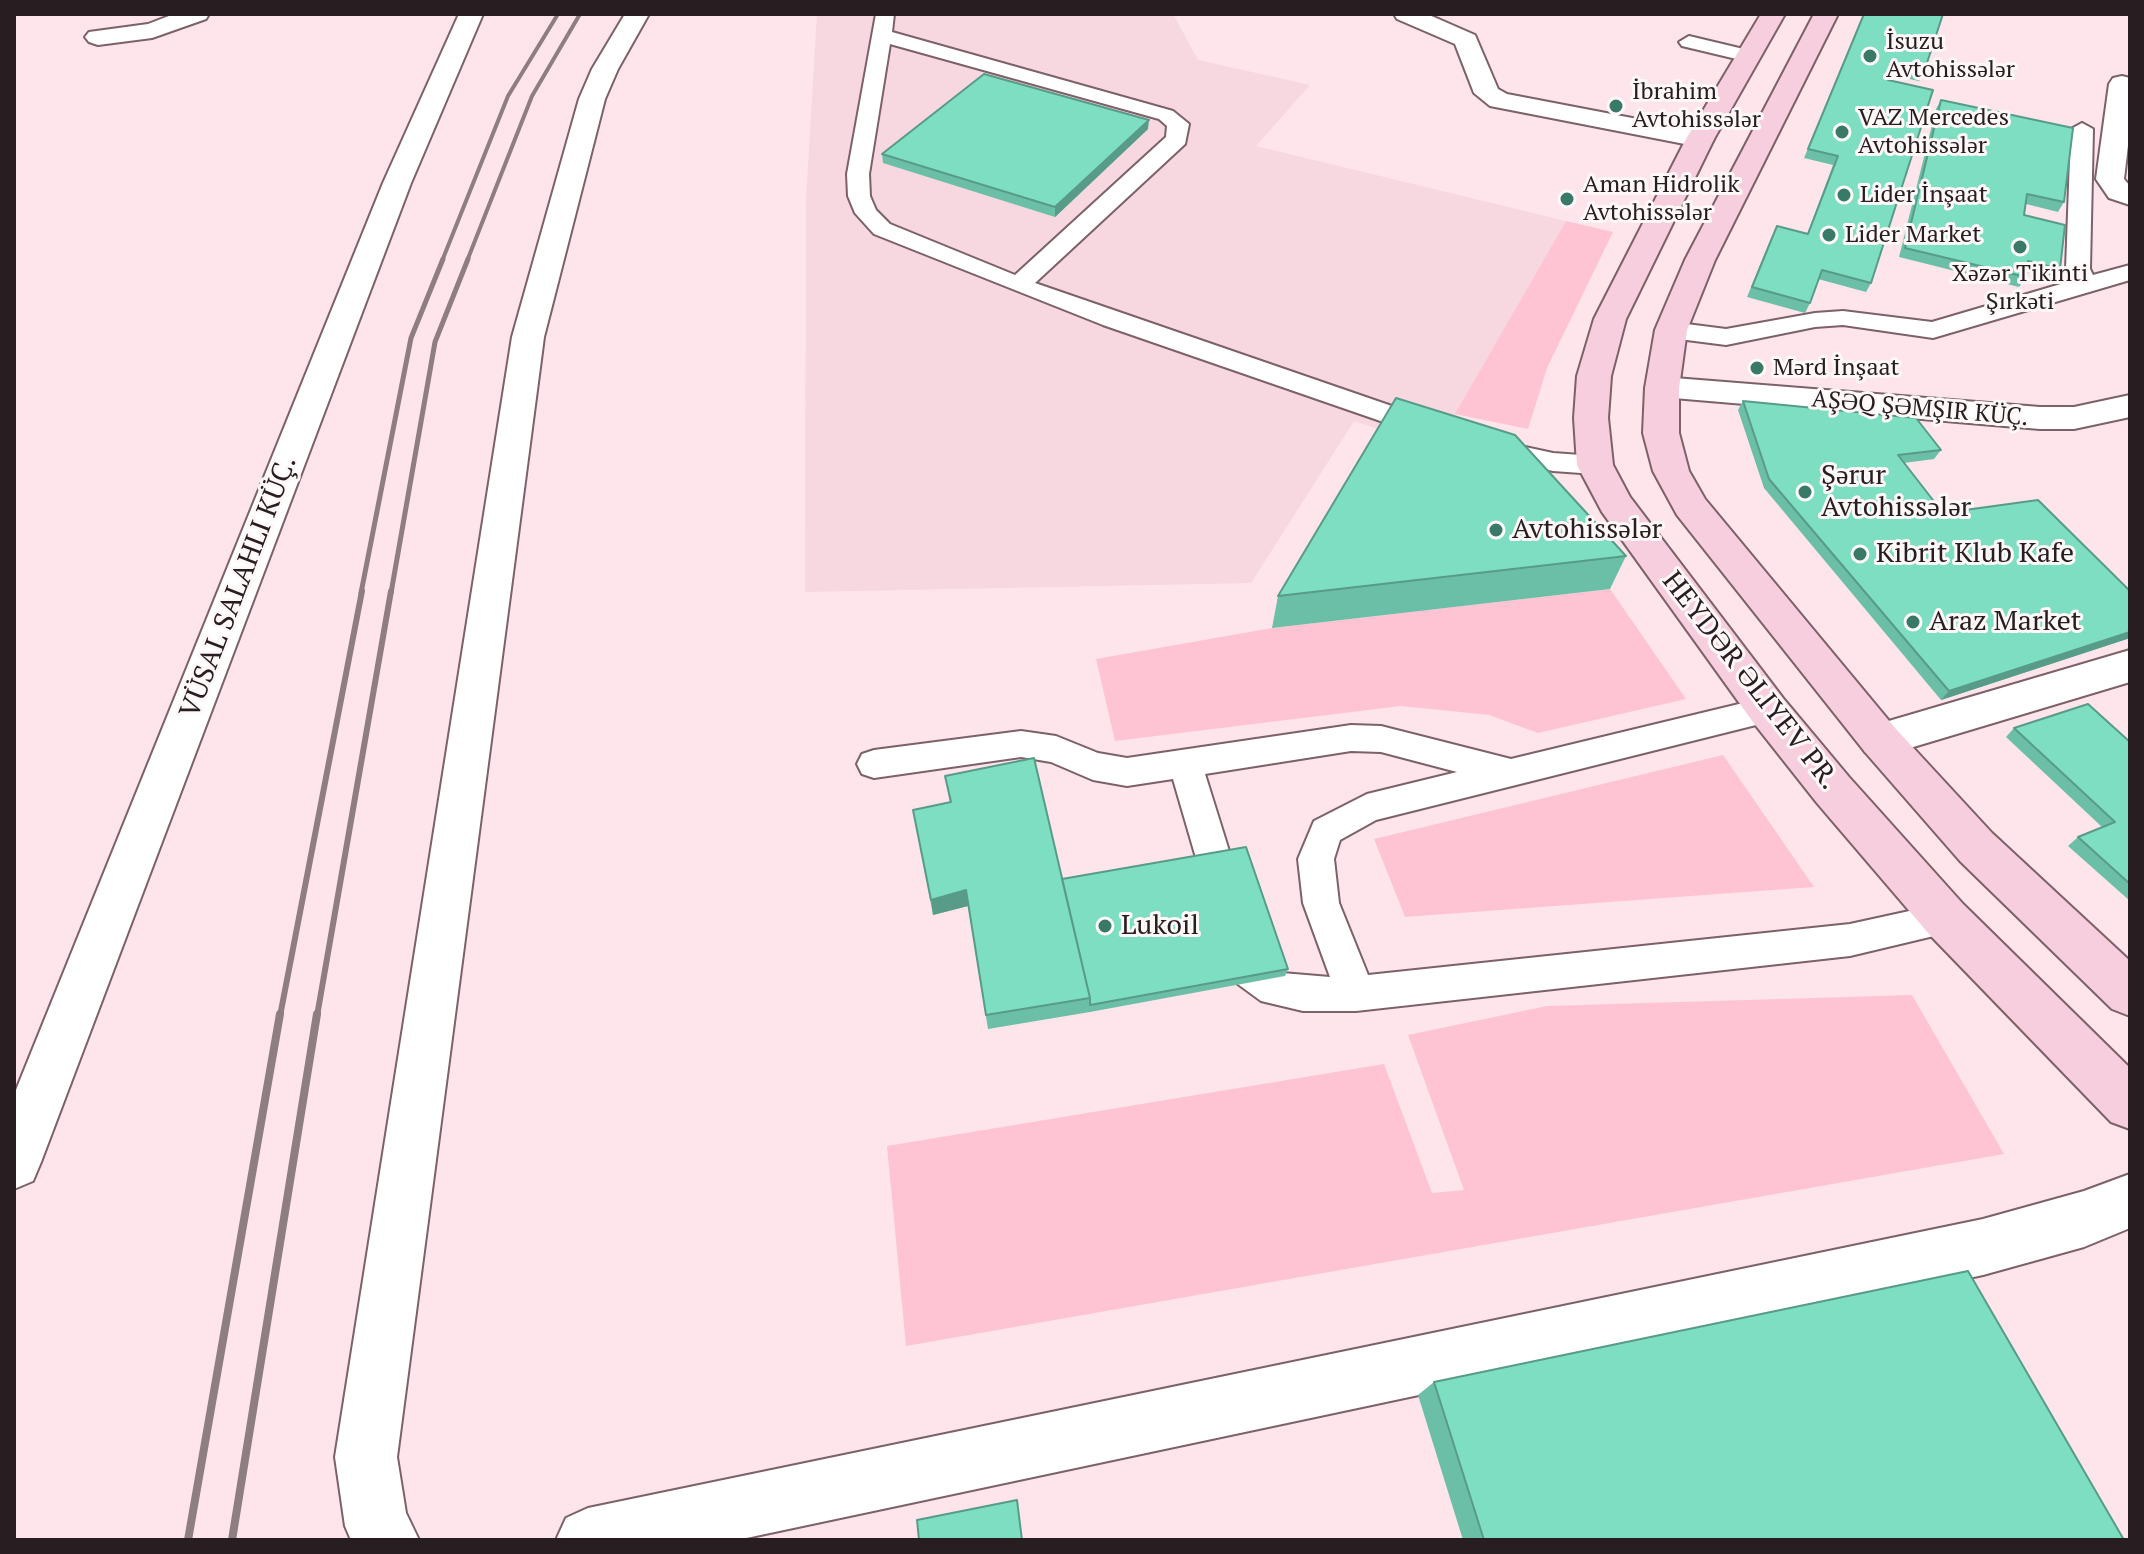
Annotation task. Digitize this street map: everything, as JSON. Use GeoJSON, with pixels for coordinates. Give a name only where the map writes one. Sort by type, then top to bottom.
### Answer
{"type":"FeatureCollection","features":[{"type":"Feature","properties":{"kind":"main road","name":"HEYDƏR ƏLIYEV PR."},"geometry":{"type":"LineString","coordinates":[[1773,14],[1700,139],[1610,319],[1594,376],[1591,418],[1595,465],[1615,503],[1768,710],[1946,919],[2130,1104]]}},
{"type":"Feature","properties":{"kind":"main road"},"geometry":{"type":"LineString","coordinates":[[1826,14],[1700,260],[1671,330],[1662,388],[1661,433],[1671,471],[1690,506],[1880,740],[1976,847],[2130,993]]}},
{"type":"Feature","properties":{"kind":"main road"},"geometry":{"type":"LineString","coordinates":[[1768,710],[1843,694]]}},
{"type":"Feature","properties":{"kind":"street"},"geometry":{"type":"LineString","coordinates":[[98,37],[152,31],[197,14]]}},
{"type":"Feature","properties":{"kind":"street"},"geometry":{"type":"LineString","coordinates":[[14,1162],[397,183],[471,14]]}},
{"type":"Feature","properties":{"kind":"street"},"geometry":{"type":"LineString","coordinates":[[387,1540],[377,1526],[366,1457],[528,337],[592,99],[605,69],[637,14]]}},
{"type":"Feature","properties":{"kind":"street"},"geometry":{"type":"LineString","coordinates":[[1402,15],[1466,40],[1487,93],[1499,100],[1700,139]]}},
{"type":"Feature","properties":{"kind":"street"},"geometry":{"type":"LineString","coordinates":[[2122,84],[2110,179],[2119,192],[2130,196]]}},
{"type":"Feature","properties":{"kind":"street","name":"AŞƏQ ŞƏMŞIR KÜÇ."},"geometry":{"type":"LineString","coordinates":[[1662,388],[2040,418],[2074,418],[2130,406]]}},
{"type":"Feature","properties":{"kind":"street"},"geometry":{"type":"LineString","coordinates":[[1880,740],[2130,666]]}},
{"type":"Feature","properties":{"kind":"street"},"geometry":{"type":"LineString","coordinates":[[588,1540],[1983,1247],[2084,1219],[2130,1201]]}},
{"type":"Feature","properties":{"kind":"lane"},"geometry":{"type":"LineString","coordinates":[[1018,285],[1177,139],[1178,124],[1166,115],[882,24],[858,174],[859,196],[866,213],[882,229],[1018,285],[1464,440],[1520,456],[1595,465]]}},
{"type":"Feature","properties":{"kind":"lane"},"geometry":{"type":"LineString","coordinates":[[1681,63],[1692,35],[1749,56]]}},
{"type":"Feature","properties":{"kind":"lane"},"geometry":{"type":"LineString","coordinates":[[2082,129],[2078,269],[2085,285]]}},
{"type":"Feature","properties":{"kind":"lane"},"geometry":{"type":"LineString","coordinates":[[1671,330],[1726,337],[1815,320],[1843,318],[1933,330],[2130,272]]}},
{"type":"Feature","properties":{"kind":"lane"},"geometry":{"type":"LineString","coordinates":[[1356,994],[1321,903],[1316,859],[1326,831],[1367,808],[1768,710]]}},
{"type":"Feature","properties":{"kind":"lane"},"geometry":{"type":"LineString","coordinates":[[874,764],[1021,744],[1056,749],[1093,766],[1127,772],[1351,738],[1381,739],[1510,772]]}},
{"type":"Feature","properties":{"kind":"lane"},"geometry":{"type":"LineString","coordinates":[[1186,763],[1197,809],[1248,970],[1274,989],[1303,994],[1356,994],[1850,940],[1946,919]]}},
{"type":"Feature","properties":{"kind":"shaded area"},"geometry":{"type":"Polygon","coordinates":[[[817,14],[1173,14],[1198,60],[1310,85],[1256,146],[1566,221],[1436,448],[1354,421],[1251,583],[805,592],[806,200],[817,14]]]}},
{"type":"Feature","properties":{"kind":"shaded area"},"geometry":{"type":"Polygon","coordinates":[[[1566,221],[1613,232],[1547,368],[1528,429],[1455,414],[1566,221]]]}},
{"type":"Feature","properties":{"kind":"shaded area"},"geometry":{"type":"Polygon","coordinates":[[[1610,589],[1686,699],[1538,733],[1489,715],[1401,706],[1115,741],[1096,659],[1272,628],[1610,589]]]}},
{"type":"Feature","properties":{"kind":"shaded area"},"geometry":{"type":"Polygon","coordinates":[[[1723,755],[1814,887],[1405,917],[1374,839],[1723,755]]]}},
{"type":"Feature","properties":{"kind":"shaded area"},"geometry":{"type":"Polygon","coordinates":[[[1912,995],[2004,1154],[906,1346],[887,1146],[1384,1064],[1432,1193],[1464,1190],[1408,1035],[1547,1006],[1912,995]]]}},
{"type":"Feature","properties":{"kind":"building"},"geometry":{"type":"Polygon","coordinates":[[[1864,14],[1943,14],[1924,72],[1893,65],[1888,80],[1933,90],[1871,283],[1822,270],[1810,303],[1752,287],[1777,226],[1808,234],[1838,156],[1808,149],[1864,14]]]}},
{"type":"Feature","properties":{"kind":"building"},"geometry":{"type":"Polygon","coordinates":[[[984,74],[1149,120],[1055,207],[882,154],[984,74]]]}},
{"type":"Feature","properties":{"kind":"building"},"geometry":{"type":"Polygon","coordinates":[[[1941,100],[2073,128],[2064,202],[2027,194],[2024,215],[2065,225],[2060,269],[2028,261],[2026,277],[1905,248],[1941,100]]]}},
{"type":"Feature","properties":{"kind":"building"},"geometry":{"type":"Polygon","coordinates":[[[1396,398],[1515,435],[1626,556],[1278,596],[1396,398]]]}},
{"type":"Feature","properties":{"kind":"building"},"geometry":{"type":"Polygon","coordinates":[[[1743,401],[1916,418],[1941,450],[1898,455],[1943,513],[2038,500],[2130,591],[2130,632],[1949,691],[1769,479],[1743,401]]]}},
{"type":"Feature","properties":{"kind":"building"},"geometry":{"type":"Polygon","coordinates":[[[2088,704],[2130,742],[2130,884],[2078,837],[2115,822],[2014,728],[2088,704]]]}},
{"type":"Feature","properties":{"kind":"building"},"geometry":{"type":"Polygon","coordinates":[[[1034,758],[1090,998],[986,1015],[966,890],[931,900],[913,810],[951,802],[945,776],[1034,758]]]}},
{"type":"Feature","properties":{"kind":"building"},"geometry":{"type":"Polygon","coordinates":[[[1246,847],[1288,969],[1090,1005],[1062,879],[1246,847]]]}},
{"type":"Feature","properties":{"kind":"building"},"geometry":{"type":"Polygon","coordinates":[[[1968,1271],[2124,1540],[1484,1540],[1434,1382],[1968,1271]]]}},
{"type":"Feature","properties":{"kind":"building"},"geometry":{"type":"Polygon","coordinates":[[[1017,1500],[1022,1540],[919,1540],[917,1520],[1017,1500]]]}},
{"type":"Feature","properties":{"kind":"railway"},"geometry":{"type":"LineString","coordinates":[[442,261],[508,96],[558,14]]}},
{"type":"Feature","properties":{"kind":"railway"},"geometry":{"type":"LineString","coordinates":[[467,261],[532,96],[580,14]]}},
{"type":"Feature","properties":{"kind":"railway"},"geometry":{"type":"LineString","coordinates":[[361,593],[411,338],[443,259]]}},
{"type":"Feature","properties":{"kind":"railway"},"geometry":{"type":"LineString","coordinates":[[391,593],[435,342],[468,259]]}},
{"type":"Feature","properties":{"kind":"railway"},"geometry":{"type":"LineString","coordinates":[[280,1016],[362,591]]}},
{"type":"Feature","properties":{"kind":"railway"},"geometry":{"type":"LineString","coordinates":[[317,1016],[391,591]]}},
{"type":"Feature","properties":{"kind":"railway"},"geometry":{"type":"LineString","coordinates":[[188,1540],[280,1014]]}},
{"type":"Feature","properties":{"kind":"railway"},"geometry":{"type":"LineString","coordinates":[[232,1540],[317,1014]]}},
{"type":"Feature","properties":{"kind":"place","name":"İsuzu Avtohissələr"},"geometry":{"type":"Point","coordinates":[1870,56]}},
{"type":"Feature","properties":{"kind":"place","name":"İbrahim Avtohissələr"},"geometry":{"type":"Point","coordinates":[1616,106]}},
{"type":"Feature","properties":{"kind":"place","name":"VAZ Mercedes Avtohissələr"},"geometry":{"type":"Point","coordinates":[1842,132]}},
{"type":"Feature","properties":{"kind":"place","name":"Lider İnşaat"},"geometry":{"type":"Point","coordinates":[1844,195]}},
{"type":"Feature","properties":{"kind":"place","name":"Aman Hidrolik Avtohissələr"},"geometry":{"type":"Point","coordinates":[1567,199]}},
{"type":"Feature","properties":{"kind":"place","name":"Lider Market"},"geometry":{"type":"Point","coordinates":[1829,235]}},
{"type":"Feature","properties":{"kind":"place","name":"Xəzər Tikinti Şırkəti"},"geometry":{"type":"Point","coordinates":[2020,247]}},
{"type":"Feature","properties":{"kind":"place","name":"Mərd İnşaat"},"geometry":{"type":"Point","coordinates":[1757,368]}},
{"type":"Feature","properties":{"kind":"place","name":"Şərur Avtohissələr"},"geometry":{"type":"Point","coordinates":[1805,492]}},
{"type":"Feature","properties":{"kind":"place","name":"Avtohissələr"},"geometry":{"type":"Point","coordinates":[1496,530]}},
{"type":"Feature","properties":{"kind":"place","name":"Kibrit Klub Kafe"},"geometry":{"type":"Point","coordinates":[1860,554]}},
{"type":"Feature","properties":{"kind":"place","name":"Araz Market"},"geometry":{"type":"Point","coordinates":[1913,622]}},
{"type":"Feature","properties":{"kind":"place","name":"Lukoil"},"geometry":{"type":"Point","coordinates":[1105,926]}}]}
